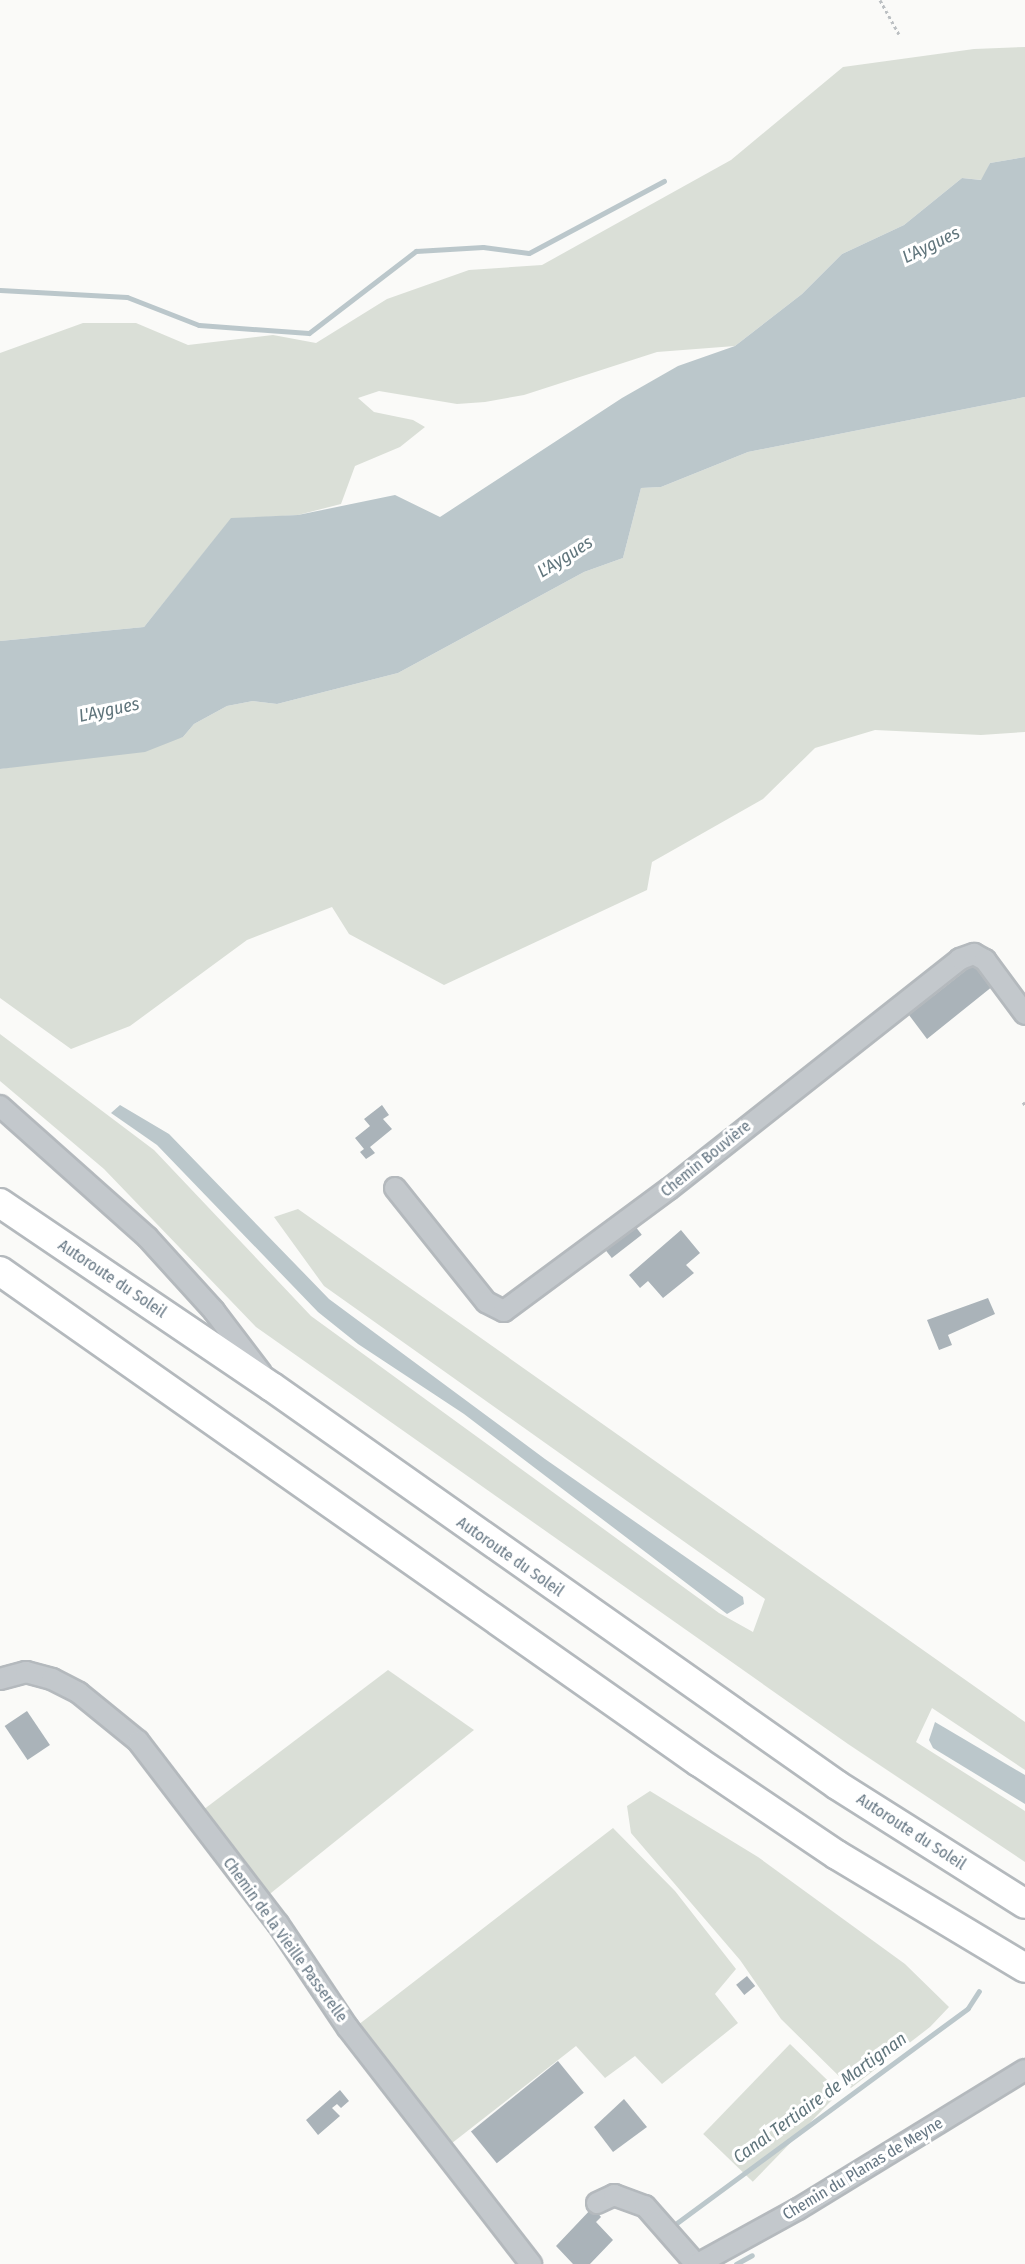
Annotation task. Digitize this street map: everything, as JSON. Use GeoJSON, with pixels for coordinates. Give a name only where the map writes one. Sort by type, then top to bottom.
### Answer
{"type":"FeatureCollection","features":[{"type":"Feature","properties":{"kind":"highway","name":"Autoroute du Soleil"},"geometry":{"type":"LineString","coordinates":[[0,1203],[272,1387],[837,1785],[1025,1904]]}},
{"type":"Feature","properties":{"kind":"highway"},"geometry":{"type":"LineString","coordinates":[[0,1270],[709,1768],[864,1872],[1025,1968]]}},
{"type":"Feature","properties":{"kind":"street","name":"Chemin Bouvière"},"geometry":{"type":"LineString","coordinates":[[395,1188],[486,1302],[504,1311],[669,1189],[960,958],[974,954],[985,960],[1025,1014]]}},
{"type":"Feature","properties":{"kind":"street"},"geometry":{"type":"LineString","coordinates":[[0,1106],[147,1237],[214,1311],[272,1387]]}},
{"type":"Feature","properties":{"kind":"street","name":"Chemin de la Vieille Passerelle"},"geometry":{"type":"LineString","coordinates":[[0,1679],[26,1672],[52,1679],[79,1693],[138,1741],[278,1924],[348,2028],[531,2264]]}},
{"type":"Feature","properties":{"kind":"street","name":"Chemin du Planas de Meyne"},"geometry":{"type":"LineString","coordinates":[[697,2264],[798,2209],[1025,2070]]}},
{"type":"Feature","properties":{"kind":"street"},"geometry":{"type":"LineString","coordinates":[[597,2203],[614,2195],[645,2206],[697,2264]]}},
{"type":"Feature","properties":{"kind":"path"},"geometry":{"type":"LineString","coordinates":[[880,0],[899,34]]}},
{"type":"Feature","properties":{"kind":"shaded area"},"geometry":{"type":"Polygon","coordinates":[[[1025,47],[1025,157],[990,163],[982,180],[962,178],[904,225],[842,254],[802,294],[735,346],[657,352],[524,395],[485,402],[457,404],[379,391],[358,398],[374,412],[413,420],[425,427],[400,447],[355,466],[341,504],[298,515],[231,519],[144,627],[0,641],[0,353],[83,323],[136,323],[188,345],[273,335],[316,343],[387,299],[469,270],[542,265],[731,160],[843,67],[974,49],[1025,47]]]}},
{"type":"Feature","properties":{"kind":"shaded area"},"geometry":{"type":"Polygon","coordinates":[[[1025,397],[1025,732],[981,735],[875,730],[815,748],[763,799],[652,862],[647,890],[444,985],[349,934],[332,907],[247,940],[130,1026],[71,1049],[0,998],[0,769],[183,737],[194,724],[227,706],[253,701],[277,704],[398,673],[584,572],[623,558],[641,488],[661,487],[748,452],[1025,397]]]}},
{"type":"Feature","properties":{"kind":"shaded area"},"geometry":{"type":"Polygon","coordinates":[[[0,1034],[154,1150],[311,1316],[719,1613],[753,1632],[765,1599],[324,1286],[274,1217],[298,1209],[1025,1722],[1025,1770],[932,1708],[916,1742],[1025,1811],[1025,1862],[848,1744],[256,1327],[104,1169],[0,1081],[0,1034]]]}},
{"type":"Feature","properties":{"kind":"shaded area"},"geometry":{"type":"Polygon","coordinates":[[[388,1670],[474,1730],[266,1897],[203,1810],[388,1670]]]}},
{"type":"Feature","properties":{"kind":"shaded area"},"geometry":{"type":"Polygon","coordinates":[[[650,1791],[758,1857],[905,1964],[949,2007],[930,2027],[851,2088],[781,2019],[740,1960],[631,1833],[627,1806],[650,1791]]]}},
{"type":"Feature","properties":{"kind":"shaded area"},"geometry":{"type":"Polygon","coordinates":[[[613,1828],[675,1891],[736,1969],[715,1994],[738,2023],[662,2084],[635,2056],[605,2078],[576,2046],[447,2147],[358,2025],[613,1828]]]}},
{"type":"Feature","properties":{"kind":"shaded area"},"geometry":{"type":"Polygon","coordinates":[[[790,2044],[840,2092],[753,2182],[703,2134],[790,2044]]]}},
{"type":"Feature","properties":{"kind":"water","name":"L'Aygues"},"geometry":{"type":"Polygon","coordinates":[[[1025,157],[1025,397],[748,452],[661,487],[641,488],[623,558],[584,572],[398,673],[277,704],[253,701],[227,706],[194,724],[183,737],[145,752],[0,769],[0,641],[144,627],[231,518],[298,515],[395,495],[440,517],[622,398],[678,366],[735,346],[802,294],[842,254],[904,225],[962,178],[981,180],[990,163],[1025,157]]]}},
{"type":"Feature","properties":{"kind":"water"},"geometry":{"type":"Polygon","coordinates":[[[120,1105],[169,1134],[329,1299],[545,1459],[743,1597],[744,1604],[727,1614],[464,1414],[358,1344],[318,1312],[157,1145],[111,1113],[120,1105]]]}},
{"type":"Feature","properties":{"kind":"water"},"geometry":{"type":"Polygon","coordinates":[[[935,1722],[1025,1775],[1025,1804],[933,1748],[929,1740],[935,1722]]]}},
{"type":"Feature","properties":{"kind":"building"},"geometry":{"type":"Polygon","coordinates":[[[975,963],[993,986],[927,1039],[909,1015],[914,1010],[910,1006],[928,992],[932,997],[975,963]]]}},
{"type":"Feature","properties":{"kind":"building"},"geometry":{"type":"Polygon","coordinates":[[[382,1105],[389,1115],[383,1119],[392,1129],[370,1147],[375,1153],[366,1159],[360,1152],[364,1149],[355,1138],[370,1126],[364,1119],[382,1105]]]}},
{"type":"Feature","properties":{"kind":"building"},"geometry":{"type":"Polygon","coordinates":[[[635,1226],[642,1235],[612,1258],[605,1249],[635,1226]]]}},
{"type":"Feature","properties":{"kind":"building"},"geometry":{"type":"Polygon","coordinates":[[[681,1230],[700,1253],[686,1265],[694,1273],[663,1298],[648,1281],[640,1288],[629,1275],[681,1230]]]}},
{"type":"Feature","properties":{"kind":"building"},"geometry":{"type":"Polygon","coordinates":[[[988,1298],[995,1314],[948,1335],[952,1345],[939,1350],[927,1320],[988,1298]]]}},
{"type":"Feature","properties":{"kind":"building"},"geometry":{"type":"Polygon","coordinates":[[[27,1711],[50,1745],[28,1760],[5,1726],[27,1711]]]}},
{"type":"Feature","properties":{"kind":"building"},"geometry":{"type":"Polygon","coordinates":[[[747,1976],[755,1986],[744,1995],[736,1985],[747,1976]]]}},
{"type":"Feature","properties":{"kind":"building"},"geometry":{"type":"Polygon","coordinates":[[[558,2061],[584,2093],[497,2163],[471,2131],[558,2061]]]}},
{"type":"Feature","properties":{"kind":"building"},"geometry":{"type":"Polygon","coordinates":[[[340,2090],[349,2101],[341,2108],[337,2104],[332,2108],[340,2116],[318,2135],[306,2120],[340,2090]]]}},
{"type":"Feature","properties":{"kind":"building"},"geometry":{"type":"Polygon","coordinates":[[[624,2099],[647,2127],[613,2152],[594,2127],[624,2099]]]}},
{"type":"Feature","properties":{"kind":"building"},"geometry":{"type":"Polygon","coordinates":[[[593,2207],[601,2217],[596,2222],[613,2240],[590,2264],[573,2264],[556,2246],[593,2207]]]}},
{"type":"Feature","properties":{"kind":"waterway"},"geometry":{"type":"LineString","coordinates":[[0,290],[127,297],[199,325],[309,333],[416,251],[483,247],[529,253],[664,181]]}},
{"type":"Feature","properties":{"kind":"waterway","name":"Canal Tertiaire de Martignan"},"geometry":{"type":"LineString","coordinates":[[674,2225],[968,2008],[979,1991]]}},
{"type":"Feature","properties":{"kind":"waterway"},"geometry":{"type":"LineString","coordinates":[[736,2264],[752,2255]]}}]}
